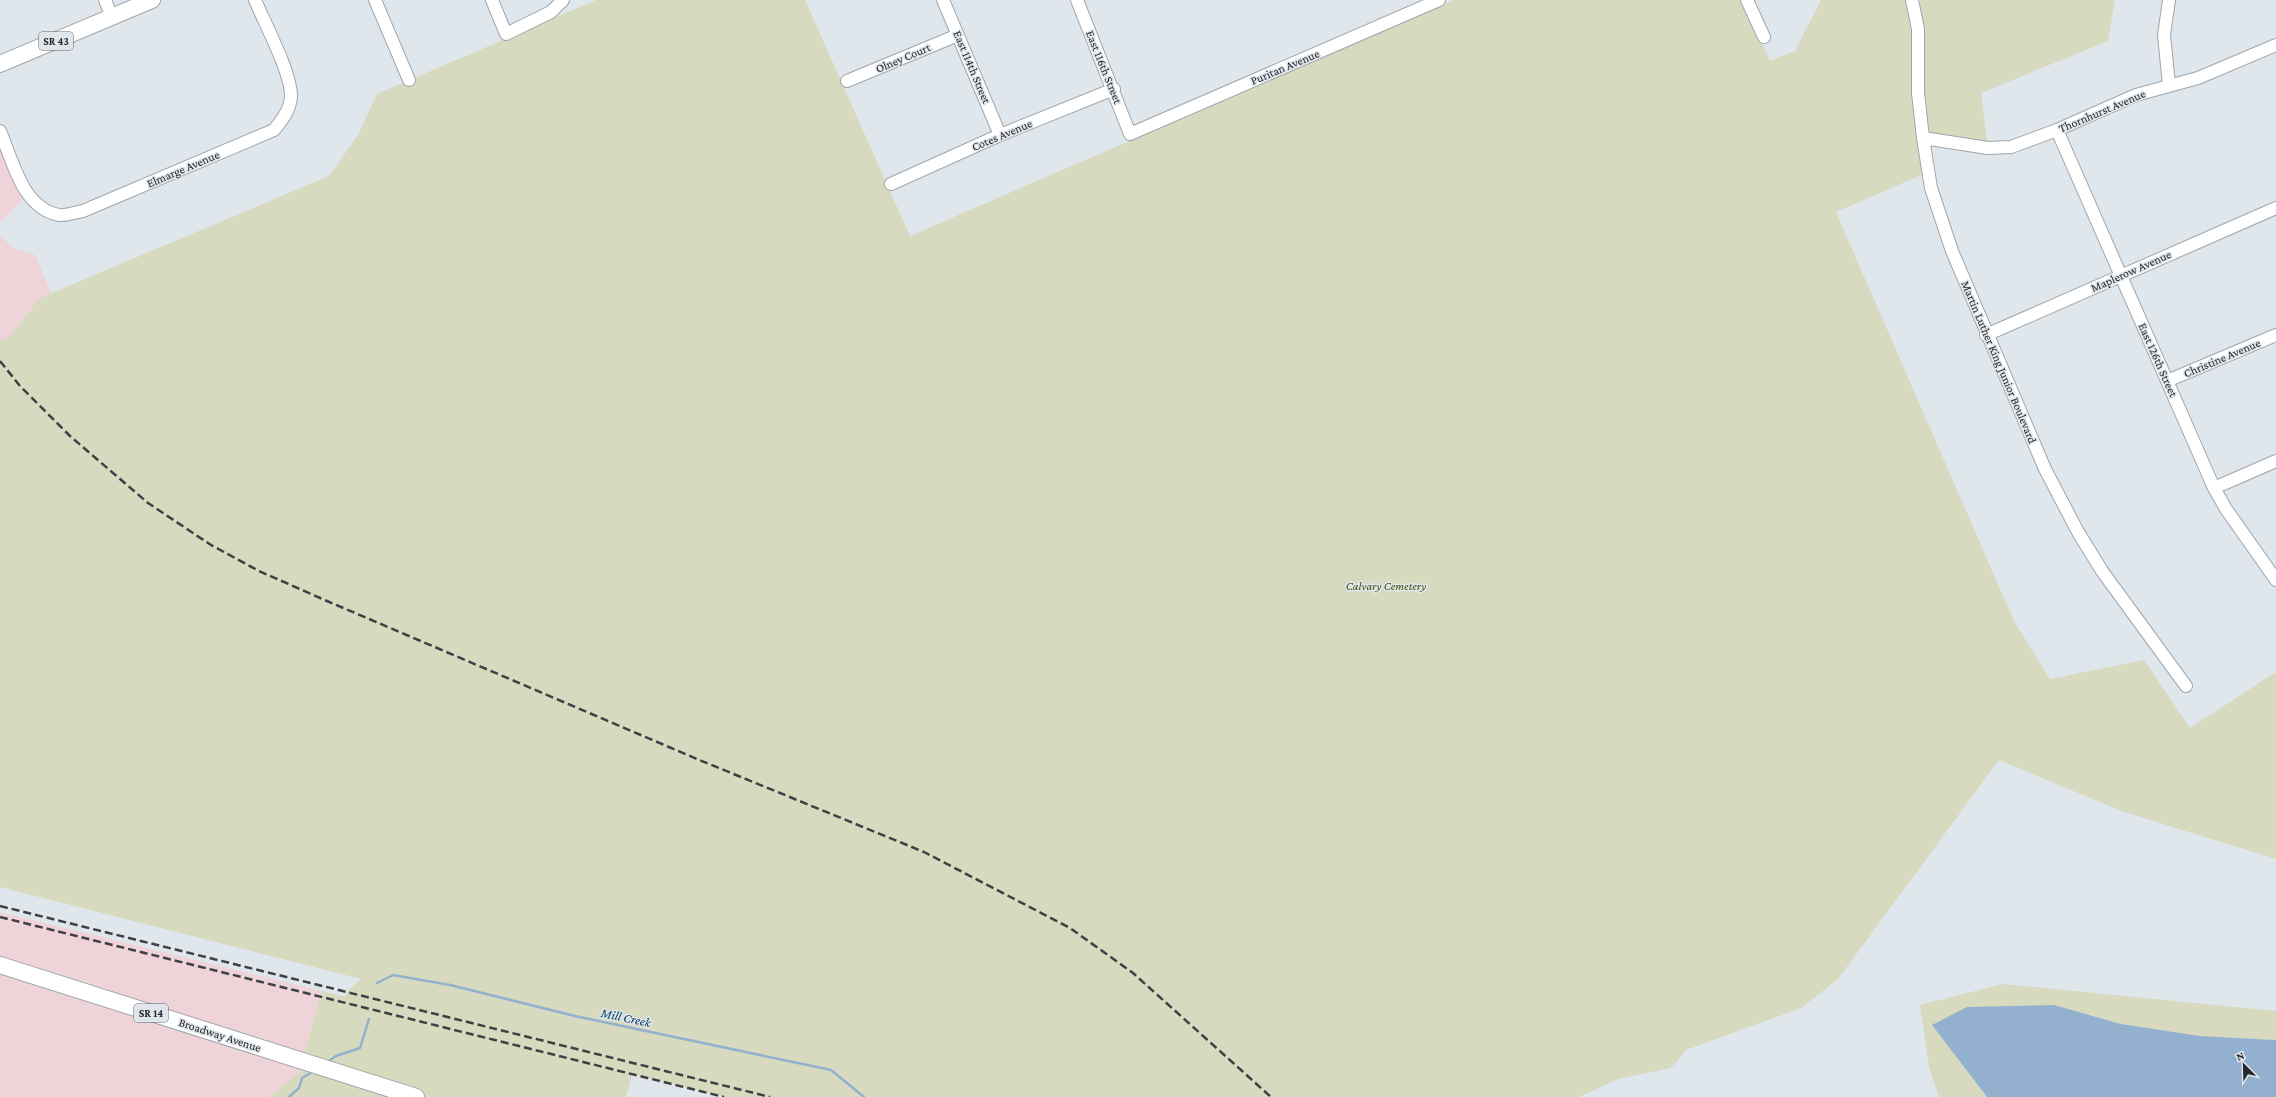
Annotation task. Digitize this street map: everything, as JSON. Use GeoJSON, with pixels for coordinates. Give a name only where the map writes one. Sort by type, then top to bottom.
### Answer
{"type":"FeatureCollection","features":[{"type":"Feature","properties":{"kind":"main road","name":"SR 43"},"geometry":{"type":"LineString","coordinates":[[0,64],[152,0]]}},
{"type":"Feature","properties":{"kind":"main road","name":"Broadway Avenue"},"geometry":{"type":"LineString","coordinates":[[0,965],[416,1097]]}},
{"type":"Feature","properties":{"kind":"street"},"geometry":{"type":"LineString","coordinates":[[105,0],[112,17]]}},
{"type":"Feature","properties":{"kind":"street","name":"Elmarge Avenue"},"geometry":{"type":"LineString","coordinates":[[0,131],[27,194],[41,210],[60,215],[83,211],[274,130],[287,114],[291,98],[290,82],[255,0]]}},
{"type":"Feature","properties":{"kind":"street"},"geometry":{"type":"LineString","coordinates":[[375,0],[409,80]]}},
{"type":"Feature","properties":{"kind":"street"},"geometry":{"type":"LineString","coordinates":[[492,0],[506,34],[551,12],[563,0]]}},
{"type":"Feature","properties":{"kind":"street","name":"East 114th Street"},"geometry":{"type":"LineString","coordinates":[[943,0],[1000,135]]}},
{"type":"Feature","properties":{"kind":"street","name":"Puritan Avenue"},"geometry":{"type":"LineString","coordinates":[[1130,134],[1438,0]]}},
{"type":"Feature","properties":{"kind":"street"},"geometry":{"type":"LineString","coordinates":[[1747,0],[1764,37]]}},
{"type":"Feature","properties":{"kind":"street","name":"Martin Luther King Junior Boulevard"},"geometry":{"type":"LineString","coordinates":[[1912,0],[1918,29],[1918,93],[1923,138],[1931,188],[1952,251],[1986,335],[2045,469],[2078,532],[2102,571],[2186,686]]}},
{"type":"Feature","properties":{"kind":"street"},"geometry":{"type":"LineString","coordinates":[[2169,0],[2164,35],[2169,85]]}},
{"type":"Feature","properties":{"kind":"street","name":"East 116th Street"},"geometry":{"type":"LineString","coordinates":[[1081,1],[1130,134]]}},
{"type":"Feature","properties":{"kind":"street","name":"Olney Court"},"geometry":{"type":"LineString","coordinates":[[847,81],[958,35]]}},
{"type":"Feature","properties":{"kind":"street","name":"Thornhurst Avenue"},"geometry":{"type":"LineString","coordinates":[[1923,138],[1981,147],[2011,147],[2057,130],[2136,95],[2198,78],[2276,45]]}},
{"type":"Feature","properties":{"kind":"street","name":"Cotes Avenue"},"geometry":{"type":"LineString","coordinates":[[891,184],[1000,135],[1114,89]]}},
{"type":"Feature","properties":{"kind":"street","name":"East 126th Street"},"geometry":{"type":"LineString","coordinates":[[2057,130],[2214,488],[2226,509],[2276,580]]}},
{"type":"Feature","properties":{"kind":"street","name":"Maplerow Avenue"},"geometry":{"type":"LineString","coordinates":[[1986,335],[2276,208]]}},
{"type":"Feature","properties":{"kind":"street","name":"Christine Avenue"},"geometry":{"type":"LineString","coordinates":[[2167,382],[2276,335]]}},
{"type":"Feature","properties":{"kind":"street"},"geometry":{"type":"LineString","coordinates":[[2214,488],[2276,461]]}},
{"type":"Feature","properties":{"kind":"shaded area"},"geometry":{"type":"Polygon","coordinates":[[[0,131],[27,194],[0,223],[0,131]]]}},
{"type":"Feature","properties":{"kind":"shaded area"},"geometry":{"type":"Polygon","coordinates":[[[0,236],[14,248],[35,255],[51,293],[40,298],[10,336],[0,341],[0,236]]]}},
{"type":"Feature","properties":{"kind":"shaded area"},"geometry":{"type":"Polygon","coordinates":[[[0,912],[322,991],[299,1072],[270,1097],[0,1097],[0,912]]]}},
{"type":"Feature","properties":{"kind":"green space","name":"Calvary Cemetery"},"geometry":{"type":"Polygon","coordinates":[[[596,0],[805,0],[910,236],[1454,0],[1743,0],[1770,61],[1795,51],[1821,0],[2115,0],[2108,41],[1981,93],[1988,148],[1923,138],[1928,172],[1836,212],[2014,621],[2050,679],[2144,660],[2190,728],[2276,672],[2276,859],[2124,812],[1999,760],[1838,979],[1801,1008],[1686,1050],[1671,1068],[1618,1079],[1579,1097],[724,1097],[632,1074],[626,1097],[416,1097],[381,1086],[386,1097],[270,1097],[299,1072],[322,991],[346,997],[347,992],[361,979],[0,887],[0,341],[10,336],[40,298],[329,176],[358,135],[377,94],[596,0]]]}},
{"type":"Feature","properties":{"kind":"green space"},"geometry":{"type":"Polygon","coordinates":[[[2003,984],[2276,1011],[2276,1040],[2200,1036],[2121,1024],[2054,1005],[1932,1025],[1987,1097],[1939,1097],[1929,1067],[1920,1005],[2003,984]]]}},
{"type":"Feature","properties":{"kind":"water"},"geometry":{"type":"Polygon","coordinates":[[[2054,1005],[2121,1024],[2200,1036],[2276,1040],[2276,1097],[1987,1097],[1932,1025],[1967,1007],[2054,1005]]]}},
{"type":"Feature","properties":{"kind":"waterway","name":"Mill Creek"},"geometry":{"type":"LineString","coordinates":[[377,983],[393,975],[450,985],[575,1016],[831,1070],[864,1097]]}},
{"type":"Feature","properties":{"kind":"waterway","name":"Mill Creek"},"geometry":{"type":"LineString","coordinates":[[326,1063],[336,1056],[360,1048],[369,1019]]}},
{"type":"Feature","properties":{"kind":"waterway","name":"Mill Creek"},"geometry":{"type":"LineString","coordinates":[[289,1097],[299,1088],[302,1078],[314,1071]]}},
{"type":"Feature","properties":{"kind":"railway"},"geometry":{"type":"LineString","coordinates":[[0,361],[20,386],[70,436],[148,503],[211,545],[259,571],[327,601],[697,759],[924,852],[1070,928],[1133,973],[1271,1097]]}},
{"type":"Feature","properties":{"kind":"railway"},"geometry":{"type":"LineString","coordinates":[[0,906],[770,1097]]}},
{"type":"Feature","properties":{"kind":"railway"},"geometry":{"type":"LineString","coordinates":[[0,917],[724,1097]]}}]}
